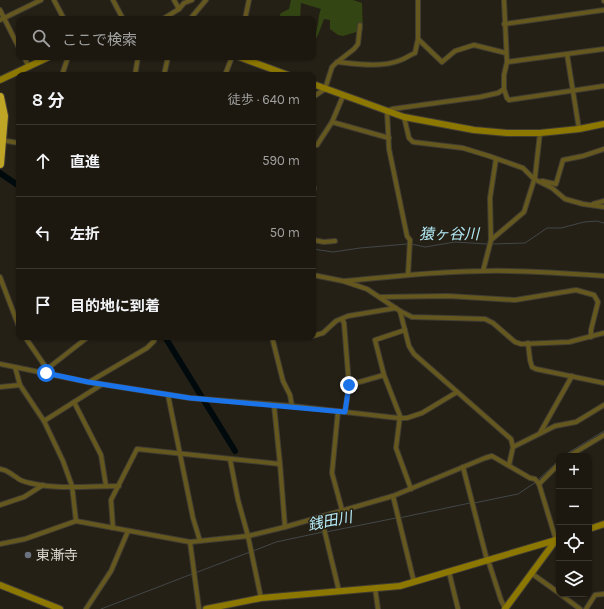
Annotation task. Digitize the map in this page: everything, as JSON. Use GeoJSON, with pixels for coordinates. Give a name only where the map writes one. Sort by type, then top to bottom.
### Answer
{"type":"FeatureCollection","features":[{"type":"Feature","properties":{"kind":"highway"},"geometry":{"type":"LineString","coordinates":[[0,97],[4,116],[0,164]]}},
{"type":"Feature","properties":{"kind":"main road"},"geometry":{"type":"LineString","coordinates":[[18,72],[43,60]]}},
{"type":"Feature","properties":{"kind":"main road"},"geometry":{"type":"LineString","coordinates":[[247,60],[280,72]]}},
{"type":"Feature","properties":{"kind":"main road"},"geometry":{"type":"LineString","coordinates":[[0,80],[16,73]]}},
{"type":"Feature","properties":{"kind":"main road"},"geometry":{"type":"LineString","coordinates":[[316,85],[404,117],[474,130],[507,134],[540,133],[604,124]]}},
{"type":"Feature","properties":{"kind":"main road"},"geometry":{"type":"LineString","coordinates":[[592,528],[604,524]]}},
{"type":"Feature","properties":{"kind":"main road"},"geometry":{"type":"LineString","coordinates":[[206,609],[261,598],[400,586],[556,539]]}},
{"type":"Feature","properties":{"kind":"main road"},"geometry":{"type":"LineString","coordinates":[[507,608],[556,540]]}},
{"type":"Feature","properties":{"kind":"main road"},"geometry":{"type":"LineString","coordinates":[[0,585],[60,609]]}},
{"type":"Feature","properties":{"kind":"street"},"geometry":{"type":"LineString","coordinates":[[2,19],[41,0]]}},
{"type":"Feature","properties":{"kind":"street"},"geometry":{"type":"LineString","coordinates":[[54,0],[62,16]]}},
{"type":"Feature","properties":{"kind":"street"},"geometry":{"type":"LineString","coordinates":[[113,0],[121,16]]}},
{"type":"Feature","properties":{"kind":"street"},"geometry":{"type":"LineString","coordinates":[[174,0],[179,9]]}},
{"type":"Feature","properties":{"kind":"street"},"geometry":{"type":"LineString","coordinates":[[168,16],[179,9],[184,3],[192,0]]}},
{"type":"Feature","properties":{"kind":"street"},"geometry":{"type":"LineString","coordinates":[[193,16],[206,0]]}},
{"type":"Feature","properties":{"kind":"street"},"geometry":{"type":"LineString","coordinates":[[245,16],[248,0]]}},
{"type":"Feature","properties":{"kind":"street"},"geometry":{"type":"LineString","coordinates":[[337,62],[361,65],[393,63],[415,53],[418,39],[418,0]]}},
{"type":"Feature","properties":{"kind":"street"},"geometry":{"type":"LineString","coordinates":[[504,0],[507,62],[504,75],[504,89],[509,100],[604,86]]}},
{"type":"Feature","properties":{"kind":"street"},"geometry":{"type":"LineString","coordinates":[[0,10],[2,19],[16,43]]}},
{"type":"Feature","properties":{"kind":"street"},"geometry":{"type":"LineString","coordinates":[[504,24],[604,10]]}},
{"type":"Feature","properties":{"kind":"street"},"geometry":{"type":"LineString","coordinates":[[316,95],[325,89],[332,68],[358,44],[360,25]]}},
{"type":"Feature","properties":{"kind":"street"},"geometry":{"type":"LineString","coordinates":[[418,39],[442,62],[455,51],[474,45],[506,53]]}},
{"type":"Feature","properties":{"kind":"street"},"geometry":{"type":"LineString","coordinates":[[507,62],[604,48]]}},
{"type":"Feature","properties":{"kind":"street"},"geometry":{"type":"LineString","coordinates":[[567,54],[579,128]]}},
{"type":"Feature","properties":{"kind":"street"},"geometry":{"type":"LineString","coordinates":[[26,60],[29,67]]}},
{"type":"Feature","properties":{"kind":"street"},"geometry":{"type":"LineString","coordinates":[[63,72],[67,60]]}},
{"type":"Feature","properties":{"kind":"street"},"geometry":{"type":"LineString","coordinates":[[136,72],[138,60]]}},
{"type":"Feature","properties":{"kind":"street"},"geometry":{"type":"LineString","coordinates":[[165,72],[167,60]]}},
{"type":"Feature","properties":{"kind":"street"},"geometry":{"type":"LineString","coordinates":[[226,72],[231,60]]}},
{"type":"Feature","properties":{"kind":"street"},"geometry":{"type":"LineString","coordinates":[[408,275],[410,240],[407,236],[393,167],[387,111],[392,109],[480,97],[498,93],[504,89]]}},
{"type":"Feature","properties":{"kind":"street"},"geometry":{"type":"LineString","coordinates":[[316,145],[332,122],[343,96]]}},
{"type":"Feature","properties":{"kind":"street"},"geometry":{"type":"LineString","coordinates":[[404,117],[409,138],[412,141],[468,149],[523,168],[534,179],[552,188],[565,199],[604,207]]}},
{"type":"Feature","properties":{"kind":"street"},"geometry":{"type":"LineString","coordinates":[[332,122],[389,138]]}},
{"type":"Feature","properties":{"kind":"street"},"geometry":{"type":"LineString","coordinates":[[491,240],[523,214],[534,179],[540,133]]}},
{"type":"Feature","properties":{"kind":"street"},"geometry":{"type":"LineString","coordinates":[[1,140],[16,142]]}},
{"type":"Feature","properties":{"kind":"street"},"geometry":{"type":"LineString","coordinates":[[534,179],[555,184],[562,160],[583,156],[604,149]]}},
{"type":"Feature","properties":{"kind":"street"},"geometry":{"type":"LineString","coordinates":[[483,270],[491,240],[490,198],[496,159]]}},
{"type":"Feature","properties":{"kind":"street"},"geometry":{"type":"LineString","coordinates":[[591,205],[604,201]]}},
{"type":"Feature","properties":{"kind":"street"},"geometry":{"type":"LineString","coordinates":[[316,241],[324,242],[335,241]]}},
{"type":"Feature","properties":{"kind":"street"},"geometry":{"type":"LineString","coordinates":[[344,281],[483,270],[551,272],[604,276]]}},
{"type":"Feature","properties":{"kind":"street"},"geometry":{"type":"LineString","coordinates":[[316,276],[344,281],[367,289],[381,297],[398,310],[416,318],[485,319],[493,323],[515,342],[569,342],[604,333]]}},
{"type":"Feature","properties":{"kind":"street"},"geometry":{"type":"LineString","coordinates":[[0,277],[16,319]]}},
{"type":"Feature","properties":{"kind":"street"},"geometry":{"type":"LineString","coordinates":[[381,297],[448,296],[515,300],[576,290],[594,295],[598,302],[591,330],[591,337]]}},
{"type":"Feature","properties":{"kind":"street"},"geometry":{"type":"LineString","coordinates":[[316,335],[323,333],[336,321],[354,315],[398,310]]}},
{"type":"Feature","properties":{"kind":"street"},"geometry":{"type":"LineString","coordinates":[[398,310],[409,346],[414,354],[513,442],[514,447],[509,464]]}},
{"type":"Feature","properties":{"kind":"street"},"geometry":{"type":"LineString","coordinates":[[342,319],[344,323],[349,385],[345,412]]}},
{"type":"Feature","properties":{"kind":"street"},"geometry":{"type":"LineString","coordinates":[[405,330],[375,340],[384,375],[400,418],[396,451],[411,488]]}},
{"type":"Feature","properties":{"kind":"street"},"geometry":{"type":"LineString","coordinates":[[27,340],[46,371]]}},
{"type":"Feature","properties":{"kind":"street"},"geometry":{"type":"LineString","coordinates":[[46,371],[84,340]]}},
{"type":"Feature","properties":{"kind":"street"},"geometry":{"type":"LineString","coordinates":[[88,382],[147,348],[153,340]]}},
{"type":"Feature","properties":{"kind":"street"},"geometry":{"type":"LineString","coordinates":[[273,340],[281,375],[290,395],[292,406]]}},
{"type":"Feature","properties":{"kind":"street"},"geometry":{"type":"LineString","coordinates":[[528,343],[532,367],[604,383]]}},
{"type":"Feature","properties":{"kind":"street"},"geometry":{"type":"LineString","coordinates":[[0,364],[46,371],[88,382],[190,398],[292,406],[400,418],[407,418],[422,413],[457,392]]}},
{"type":"Feature","properties":{"kind":"street"},"geometry":{"type":"LineString","coordinates":[[15,367],[20,385],[44,421],[63,460],[72,486],[76,521]]}},
{"type":"Feature","properties":{"kind":"street"},"geometry":{"type":"LineString","coordinates":[[349,385],[384,375]]}},
{"type":"Feature","properties":{"kind":"street"},"geometry":{"type":"LineString","coordinates":[[540,433],[572,376]]}},
{"type":"Feature","properties":{"kind":"street"},"geometry":{"type":"LineString","coordinates":[[44,421],[102,384]]}},
{"type":"Feature","properties":{"kind":"street"},"geometry":{"type":"LineString","coordinates":[[0,387],[20,385]]}},
{"type":"Feature","properties":{"kind":"street"},"geometry":{"type":"LineString","coordinates":[[168,394],[193,518],[200,541]]}},
{"type":"Feature","properties":{"kind":"street"},"geometry":{"type":"LineString","coordinates":[[74,402],[101,455],[106,486]]}},
{"type":"Feature","properties":{"kind":"street"},"geometry":{"type":"LineString","coordinates":[[274,405],[285,527]]}},
{"type":"Feature","properties":{"kind":"street"},"geometry":{"type":"LineString","coordinates":[[514,447],[555,426],[576,422],[604,405]]}},
{"type":"Feature","properties":{"kind":"street"},"geometry":{"type":"LineString","coordinates":[[338,411],[332,473],[342,510]]}},
{"type":"Feature","properties":{"kind":"street"},"geometry":{"type":"LineString","coordinates":[[574,453],[604,436]]}},
{"type":"Feature","properties":{"kind":"street"},"geometry":{"type":"LineString","coordinates":[[113,528],[111,500],[137,449],[280,464]]}},
{"type":"Feature","properties":{"kind":"street"},"geometry":{"type":"LineString","coordinates":[[0,544],[25,539],[76,521],[190,542],[248,536],[393,496],[463,466],[492,456],[509,464],[530,478],[535,479],[539,484],[556,536]]}},
{"type":"Feature","properties":{"kind":"street"},"geometry":{"type":"LineString","coordinates":[[230,459],[261,598]]}},
{"type":"Feature","properties":{"kind":"street"},"geometry":{"type":"LineString","coordinates":[[463,466],[487,560],[501,600],[507,608]]}},
{"type":"Feature","properties":{"kind":"street"},"geometry":{"type":"LineString","coordinates":[[539,484],[556,467]]}},
{"type":"Feature","properties":{"kind":"street"},"geometry":{"type":"LineString","coordinates":[[0,468],[9,471],[22,480],[43,485],[119,486]]}},
{"type":"Feature","properties":{"kind":"street"},"geometry":{"type":"LineString","coordinates":[[0,505],[31,493],[43,485]]}},
{"type":"Feature","properties":{"kind":"street"},"geometry":{"type":"LineString","coordinates":[[393,496],[414,582]]}},
{"type":"Feature","properties":{"kind":"street"},"geometry":{"type":"LineString","coordinates":[[321,516],[339,591]]}},
{"type":"Feature","properties":{"kind":"street"},"geometry":{"type":"LineString","coordinates":[[86,609],[111,571],[128,531]]}},
{"type":"Feature","properties":{"kind":"street"},"geometry":{"type":"LineString","coordinates":[[190,542],[199,609]]}},
{"type":"Feature","properties":{"kind":"street"},"geometry":{"type":"LineString","coordinates":[[449,572],[458,609]]}},
{"type":"Feature","properties":{"kind":"street"},"geometry":{"type":"LineString","coordinates":[[531,573],[556,592]]}},
{"type":"Feature","properties":{"kind":"street"},"geometry":{"type":"LineString","coordinates":[[375,588],[378,609]]}},
{"type":"Feature","properties":{"kind":"street"},"geometry":{"type":"LineString","coordinates":[[586,609],[595,595],[604,594]]}},
{"type":"Feature","properties":{"kind":"street"},"geometry":{"type":"LineString","coordinates":[[563,597],[580,609]]}},
{"type":"Feature","properties":{"kind":"green space"},"geometry":{"type":"Polygon","coordinates":[[[291,0],[353,0],[362,3],[363,30],[343,36],[338,35],[330,29],[330,20],[324,19],[316,39],[321,9],[301,3],[300,16],[280,16],[281,13],[289,9],[291,0]]]}},
{"type":"Feature","properties":{"kind":"waterway"},"geometry":{"type":"LineString","coordinates":[[0,173],[16,184]]}},
{"type":"Feature","properties":{"kind":"waterway","name":"猿ヶ谷川"},"geometry":{"type":"LineString","coordinates":[[493,244],[525,243],[547,228],[561,228],[584,222],[597,221],[604,223]]}},
{"type":"Feature","properties":{"kind":"waterway","name":"猿ヶ谷川"},"geometry":{"type":"LineString","coordinates":[[411,244],[425,247],[455,242],[487,244]]}},
{"type":"Feature","properties":{"kind":"waterway"},"geometry":{"type":"LineString","coordinates":[[316,249],[333,252],[407,244]]}},
{"type":"Feature","properties":{"kind":"waterway"},"geometry":{"type":"LineString","coordinates":[[167,340],[235,451]]}},
{"type":"Feature","properties":{"kind":"waterway","name":"銭田川"},"geometry":{"type":"LineString","coordinates":[[568,453],[604,431]]}},
{"type":"Feature","properties":{"kind":"waterway","name":"銭田川"},"geometry":{"type":"LineString","coordinates":[[538,480],[556,463]]}},
{"type":"Feature","properties":{"kind":"waterway","name":"銭田川"},"geometry":{"type":"LineString","coordinates":[[474,503],[518,494],[536,482]]}},
{"type":"Feature","properties":{"kind":"waterway","name":"銭田川"},"geometry":{"type":"LineString","coordinates":[[399,518],[470,503]]}},
{"type":"Feature","properties":{"kind":"waterway","name":"銭田川"},"geometry":{"type":"LineString","coordinates":[[326,532],[396,518]]}},
{"type":"Feature","properties":{"kind":"waterway","name":"銭田川"},"geometry":{"type":"LineString","coordinates":[[253,551],[276,542],[323,532]]}},
{"type":"Feature","properties":{"kind":"waterway","name":"銭田川"},"geometry":{"type":"LineString","coordinates":[[195,573],[250,552]]}},
{"type":"Feature","properties":{"kind":"waterway","name":"銭田川"},"geometry":{"type":"LineString","coordinates":[[101,609],[192,574]]}},
{"type":"Feature","properties":{"kind":"place","name":"東漸寺"},"geometry":{"type":"Point","coordinates":[28,555]}},
{"type":"Feature","properties":{"kind":"route"},"geometry":{"type":"LineString","coordinates":[[46,373],[88,382],[190,398],[292,406],[345,412],[349,385]]}}]}
